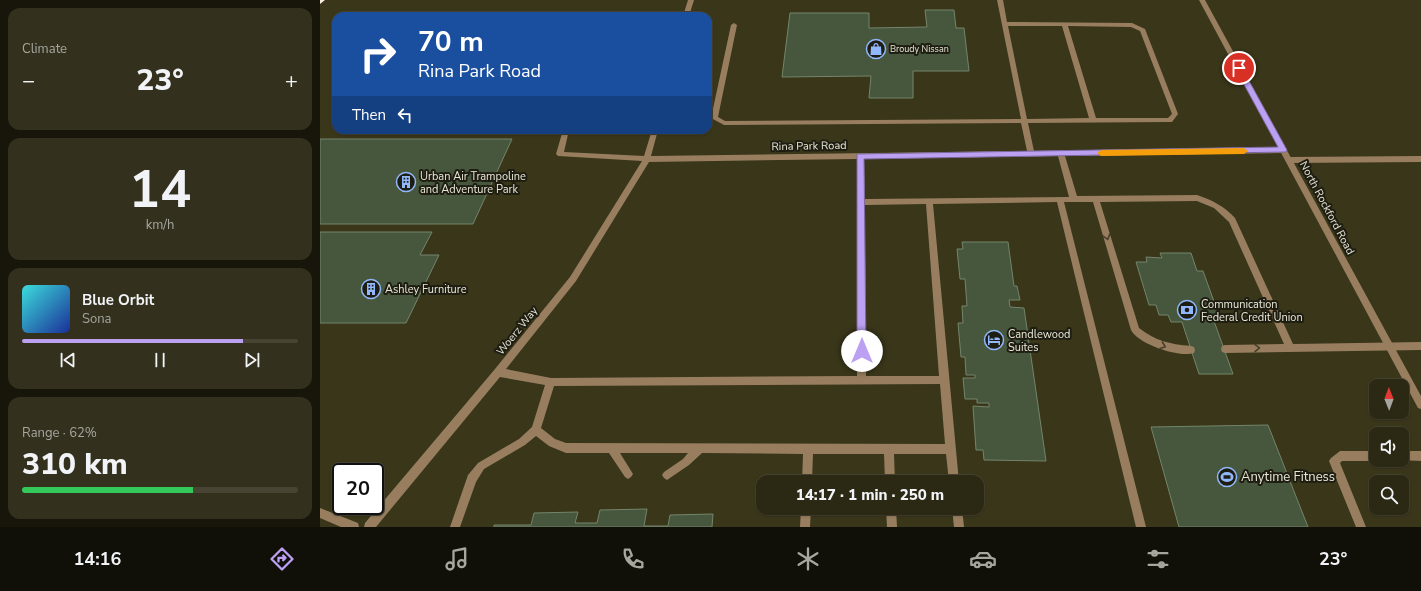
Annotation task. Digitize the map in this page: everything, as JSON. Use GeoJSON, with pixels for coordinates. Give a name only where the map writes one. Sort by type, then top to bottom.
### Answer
{"type":"FeatureCollection","features":[{"type":"Feature","properties":{"kind":"street"},"geometry":{"type":"LineString","coordinates":[[687,12],[691,0]]}},
{"type":"Feature","properties":{"kind":"street"},"geometry":{"type":"LineString","coordinates":[[1000,0],[1031,154]]}},
{"type":"Feature","properties":{"kind":"street","name":"North Rockford Road"},"geometry":{"type":"LineString","coordinates":[[1202,0],[1421,405]]}},
{"type":"Feature","properties":{"kind":"street"},"geometry":{"type":"LineString","coordinates":[[734,26],[714,118],[724,123],[1170,120],[1175,114],[1142,30],[1132,25],[1004,24]]}},
{"type":"Feature","properties":{"kind":"street"},"geometry":{"type":"LineString","coordinates":[[1065,25],[1093,121]]}},
{"type":"Feature","properties":{"kind":"street","name":"Rina Park Road"},"geometry":{"type":"LineString","coordinates":[[565,134],[560,154],[647,159],[1283,150]]}},
{"type":"Feature","properties":{"kind":"street","name":"Woerz Way"},"geometry":{"type":"LineString","coordinates":[[369,527],[573,279],[647,159],[654,134]]}},
{"type":"Feature","properties":{"kind":"street"},"geometry":{"type":"LineString","coordinates":[[1061,153],[1074,200]]}},
{"type":"Feature","properties":{"kind":"street"},"geometry":{"type":"LineString","coordinates":[[860,156],[862,380]]}},
{"type":"Feature","properties":{"kind":"street"},"geometry":{"type":"LineString","coordinates":[[1288,160],[1421,159]]}},
{"type":"Feature","properties":{"kind":"street"},"geometry":{"type":"LineString","coordinates":[[861,202],[1197,198],[1210,202],[1224,210],[1232,220],[1290,348]]}},
{"type":"Feature","properties":{"kind":"street"},"geometry":{"type":"LineString","coordinates":[[1060,200],[1141,527]]}},
{"type":"Feature","properties":{"kind":"street"},"geometry":{"type":"LineString","coordinates":[[1096,200],[1135,330],[1147,340],[1168,348],[1191,350]]}},
{"type":"Feature","properties":{"kind":"street"},"geometry":{"type":"LineString","coordinates":[[929,201],[953,475]]}},
{"type":"Feature","properties":{"kind":"street"},"geometry":{"type":"LineString","coordinates":[[1225,349],[1421,346]]}},
{"type":"Feature","properties":{"kind":"street"},"geometry":{"type":"LineString","coordinates":[[498,372],[551,382],[944,380]]}},
{"type":"Feature","properties":{"kind":"street"},"geometry":{"type":"LineString","coordinates":[[455,527],[472,479],[481,466],[522,442],[536,430],[551,382]]}},
{"type":"Feature","properties":{"kind":"street"},"geometry":{"type":"LineString","coordinates":[[536,430],[552,443],[566,448],[951,449]]}},
{"type":"Feature","properties":{"kind":"street"},"geometry":{"type":"LineString","coordinates":[[611,448],[628,474]]}},
{"type":"Feature","properties":{"kind":"street"},"geometry":{"type":"LineString","coordinates":[[667,475],[686,462],[699,449]]}},
{"type":"Feature","properties":{"kind":"street"},"geometry":{"type":"LineString","coordinates":[[807,475],[808,449]]}},
{"type":"Feature","properties":{"kind":"street"},"geometry":{"type":"LineString","coordinates":[[889,449],[890,475]]}},
{"type":"Feature","properties":{"kind":"street"},"geometry":{"type":"LineString","coordinates":[[1361,527],[1334,461],[1340,456],[1369,456]]}},
{"type":"Feature","properties":{"kind":"street"},"geometry":{"type":"LineString","coordinates":[[1409,456],[1421,456]]}},
{"type":"Feature","properties":{"kind":"street"},"geometry":{"type":"LineString","coordinates":[[320,513],[354,527]]}},
{"type":"Feature","properties":{"kind":"street"},"geometry":{"type":"LineString","coordinates":[[805,527],[806,515]]}},
{"type":"Feature","properties":{"kind":"street"},"geometry":{"type":"LineString","coordinates":[[891,515],[892,527]]}},
{"type":"Feature","properties":{"kind":"street"},"geometry":{"type":"LineString","coordinates":[[958,515],[959,527]]}},
{"type":"Feature","properties":{"kind":"building","name":"Broudy Nissan"},"geometry":{"type":"Polygon","coordinates":[[[925,10],[954,10],[956,28],[964,28],[969,71],[913,71],[913,98],[869,98],[871,76],[782,77],[790,13],[869,13],[869,28],[927,27],[925,10]]]}},
{"type":"Feature","properties":{"kind":"building","name":"Urban Air Trampoline and Adventure Park"},"geometry":{"type":"Polygon","coordinates":[[[320,139],[512,139],[473,224],[320,224],[320,139]]]}},
{"type":"Feature","properties":{"kind":"building","name":"Ashley Furniture"},"geometry":{"type":"Polygon","coordinates":[[[320,232],[432,232],[420,255],[439,255],[406,323],[320,323],[320,232]]]}},
{"type":"Feature","properties":{"kind":"building","name":"Candlewood Suites"},"geometry":{"type":"Polygon","coordinates":[[[962,242],[1008,242],[1014,286],[1017,286],[1020,300],[1009,300],[1010,307],[1024,308],[1046,461],[984,460],[983,450],[976,450],[973,406],[989,407],[989,403],[977,403],[977,399],[965,399],[963,378],[975,378],[975,375],[966,375],[965,357],[961,357],[958,323],[963,323],[962,306],[967,306],[965,279],[960,279],[957,249],[963,249],[962,242]]]}},
{"type":"Feature","properties":{"kind":"building","name":"Communication Federal Credit Union"},"geometry":{"type":"Polygon","coordinates":[[[1160,253],[1191,253],[1197,271],[1203,271],[1221,321],[1214,321],[1233,374],[1199,374],[1182,322],[1171,322],[1168,315],[1159,315],[1156,305],[1149,305],[1136,262],[1147,262],[1146,257],[1162,258],[1160,253]]]}},
{"type":"Feature","properties":{"kind":"building","name":"Anytime Fitness"},"geometry":{"type":"Polygon","coordinates":[[[1268,425],[1308,527],[1179,527],[1151,427],[1268,425]]]}},
{"type":"Feature","properties":{"kind":"building"},"geometry":{"type":"Polygon","coordinates":[[[647,509],[644,526],[668,526],[670,515],[713,514],[712,527],[494,527],[494,525],[531,525],[534,513],[578,512],[575,523],[597,523],[600,510],[647,509]]]}},
{"type":"Feature","properties":{"kind":"slow traffic"},"geometry":{"type":"LineString","coordinates":[[1101,153],[1244,151]]}},
{"type":"Feature","properties":{"kind":"place","name":"Broudy Nissan"},"geometry":{"type":"Point","coordinates":[876,49]}},
{"type":"Feature","properties":{"kind":"place","name":"Urban Air Trampoline and Adventure Park"},"geometry":{"type":"Point","coordinates":[406,182]}},
{"type":"Feature","properties":{"kind":"place","name":"Ashley Furniture"},"geometry":{"type":"Point","coordinates":[371,289]}},
{"type":"Feature","properties":{"kind":"place","name":"Communication Federal Credit Union"},"geometry":{"type":"Point","coordinates":[1187,310]}},
{"type":"Feature","properties":{"kind":"place","name":"Candlewood Suites"},"geometry":{"type":"Point","coordinates":[994,340]}},
{"type":"Feature","properties":{"kind":"place","name":"Anytime Fitness"},"geometry":{"type":"Point","coordinates":[1227,477]}},
{"type":"Feature","properties":{"kind":"route"},"geometry":{"type":"LineString","coordinates":[[862,351],[860,156],[1283,150],[1239,68]]}}]}
